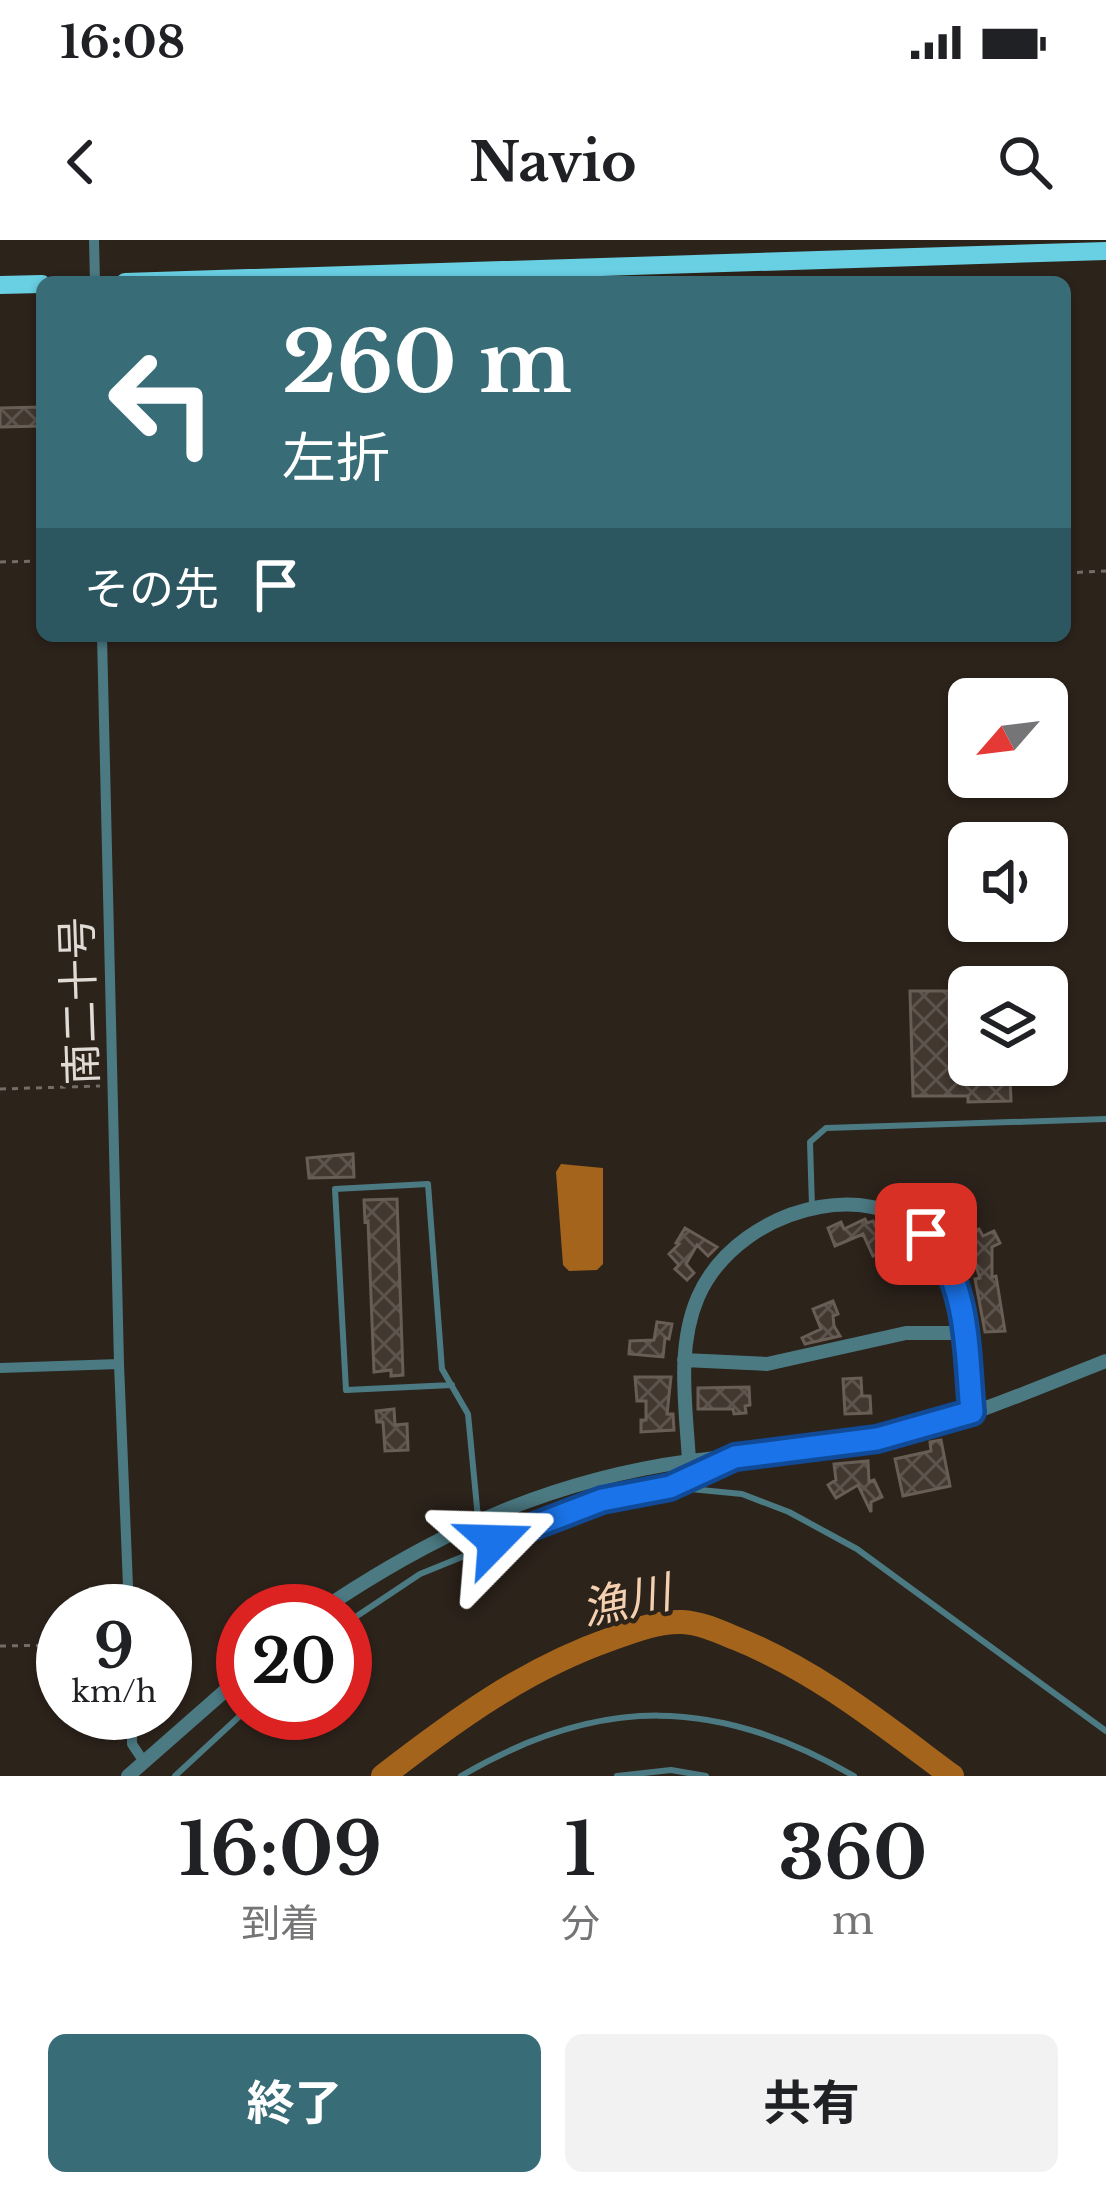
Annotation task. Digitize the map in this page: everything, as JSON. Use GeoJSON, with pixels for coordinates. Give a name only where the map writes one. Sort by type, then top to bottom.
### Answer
{"type":"FeatureCollection","features":[{"type":"Feature","properties":{"kind":"main road"},"geometry":{"type":"LineString","coordinates":[[314,276],[1106,251]]}},
{"type":"Feature","properties":{"kind":"main road"},"geometry":{"type":"LineString","coordinates":[[0,286],[36,284]]}},
{"type":"Feature","properties":{"kind":"street"},"geometry":{"type":"LineString","coordinates":[[94,240],[95,276]]}},
{"type":"Feature","properties":{"kind":"street","name":"南二十号"},"geometry":{"type":"LineString","coordinates":[[102,642],[129,1584]]}},
{"type":"Feature","properties":{"kind":"street"},"geometry":{"type":"LineString","coordinates":[[689,1461],[684,1360],[699,1294],[730,1250],[775,1219],[826,1204],[876,1209],[914,1224],[953,1271],[972,1412]]}},
{"type":"Feature","properties":{"kind":"street"},"geometry":{"type":"LineString","coordinates":[[684,1360],[767,1364],[906,1333],[964,1333]]}},
{"type":"Feature","properties":{"kind":"street"},"geometry":{"type":"LineString","coordinates":[[361,1584],[478,1518],[593,1480],[689,1461],[877,1439],[972,1412],[1106,1361]]}},
{"type":"Feature","properties":{"kind":"street"},"geometry":{"type":"LineString","coordinates":[[0,1368],[119,1364]]}},
{"type":"Feature","properties":{"kind":"street"},"geometry":{"type":"LineString","coordinates":[[128,1776],[216,1699]]}},
{"type":"Feature","properties":{"kind":"street"},"geometry":{"type":"LineString","coordinates":[[132,1740],[144,1762]]}},
{"type":"Feature","properties":{"kind":"lane"},"geometry":{"type":"LineString","coordinates":[[812,1207],[809,1142],[826,1127],[1106,1119]]}},
{"type":"Feature","properties":{"kind":"lane"},"geometry":{"type":"LineString","coordinates":[[452,1385],[346,1390],[335,1189],[428,1184],[442,1369],[452,1385],[468,1414],[478,1518]]}},
{"type":"Feature","properties":{"kind":"lane"},"geometry":{"type":"LineString","coordinates":[[372,1606],[420,1574],[477,1549],[602,1500],[670,1487],[735,1457]]}},
{"type":"Feature","properties":{"kind":"lane"},"geometry":{"type":"LineString","coordinates":[[670,1487],[742,1494],[828,1531],[1106,1731]]}},
{"type":"Feature","properties":{"kind":"lane"},"geometry":{"type":"LineString","coordinates":[[461,1776],[548,1732],[649,1715],[728,1722],[807,1749],[854,1776]]}},
{"type":"Feature","properties":{"kind":"lane"},"geometry":{"type":"LineString","coordinates":[[176,1776],[216,1738]]}},
{"type":"Feature","properties":{"kind":"lane"},"geometry":{"type":"LineString","coordinates":[[617,1776],[671,1769],[706,1776]]}},
{"type":"Feature","properties":{"kind":"path"},"geometry":{"type":"LineString","coordinates":[[0,562],[36,561]]}},
{"type":"Feature","properties":{"kind":"path"},"geometry":{"type":"LineString","coordinates":[[1071,572],[1106,572]]}},
{"type":"Feature","properties":{"kind":"path"},"geometry":{"type":"LineString","coordinates":[[0,1089],[115,1086]]}},
{"type":"Feature","properties":{"kind":"path"},"geometry":{"type":"LineString","coordinates":[[0,1646],[36,1645]]}},
{"type":"Feature","properties":{"kind":"shaded area"},"geometry":{"type":"Polygon","coordinates":[[[561,1164],[603,1168],[603,1264],[597,1270],[569,1271],[563,1265],[556,1172],[561,1164]]]}},
{"type":"Feature","properties":{"kind":"building"},"geometry":{"type":"Polygon","coordinates":[[[36,407],[36,426],[0,427],[0,408],[36,407]]]}},
{"type":"Feature","properties":{"kind":"building"},"geometry":{"type":"Polygon","coordinates":[[[910,991],[948,991],[948,1086],[1010,1086],[1011,1101],[913,1096],[910,991]]]}},
{"type":"Feature","properties":{"kind":"building"},"geometry":{"type":"Polygon","coordinates":[[[353,1154],[354,1177],[309,1178],[307,1158],[353,1154]]]}},
{"type":"Feature","properties":{"kind":"building"},"geometry":{"type":"Polygon","coordinates":[[[397,1199],[403,1375],[391,1376],[391,1370],[374,1372],[364,1200],[397,1199]]]}},
{"type":"Feature","properties":{"kind":"building"},"geometry":{"type":"Polygon","coordinates":[[[923,1199],[934,1204],[941,1200],[970,1234],[979,1229],[983,1236],[994,1231],[1000,1243],[992,1247],[992,1277],[996,1276],[1005,1331],[985,1332],[975,1279],[980,1278],[971,1251],[960,1257],[946,1229],[942,1232],[933,1219],[917,1211],[923,1199]]]}},
{"type":"Feature","properties":{"kind":"building"},"geometry":{"type":"Polygon","coordinates":[[[865,1219],[873,1221],[887,1250],[873,1256],[863,1234],[835,1246],[828,1228],[841,1222],[844,1229],[865,1219]]]}},
{"type":"Feature","properties":{"kind":"building"},"geometry":{"type":"Polygon","coordinates":[[[685,1228],[717,1247],[708,1256],[697,1245],[686,1264],[694,1273],[687,1280],[675,1269],[679,1265],[669,1254],[685,1228]]]}},
{"type":"Feature","properties":{"kind":"building"},"geometry":{"type":"Polygon","coordinates":[[[833,1301],[838,1314],[833,1316],[834,1326],[840,1336],[805,1344],[802,1338],[821,1329],[813,1309],[833,1301]]]}},
{"type":"Feature","properties":{"kind":"building"},"geometry":{"type":"Polygon","coordinates":[[[657,1322],[672,1324],[663,1357],[629,1354],[630,1341],[654,1340],[657,1322]]]}},
{"type":"Feature","properties":{"kind":"building"},"geometry":{"type":"Polygon","coordinates":[[[635,1377],[671,1377],[667,1414],[673,1414],[674,1430],[641,1432],[646,1401],[637,1401],[635,1377]]]}},
{"type":"Feature","properties":{"kind":"building"},"geometry":{"type":"Polygon","coordinates":[[[861,1378],[862,1396],[870,1396],[871,1413],[845,1414],[843,1379],[861,1378]]]}},
{"type":"Feature","properties":{"kind":"building"},"geometry":{"type":"Polygon","coordinates":[[[749,1387],[746,1413],[698,1409],[698,1388],[749,1387]]]}},
{"type":"Feature","properties":{"kind":"building"},"geometry":{"type":"Polygon","coordinates":[[[394,1409],[395,1425],[407,1424],[408,1450],[385,1451],[383,1422],[377,1422],[376,1411],[394,1409]]]}},
{"type":"Feature","properties":{"kind":"building"},"geometry":{"type":"Polygon","coordinates":[[[941,1440],[950,1486],[903,1496],[895,1459],[931,1451],[930,1442],[941,1440]]]}},
{"type":"Feature","properties":{"kind":"building"},"geometry":{"type":"Polygon","coordinates":[[[868,1461],[869,1482],[874,1480],[882,1497],[871,1502],[871,1512],[858,1485],[836,1498],[828,1485],[836,1480],[834,1464],[868,1461]]]}},
{"type":"Feature","properties":{"kind":"waterway","name":"漁川"},"geometry":{"type":"LineString","coordinates":[[383,1776],[464,1716],[549,1665],[637,1630],[682,1622],[716,1630],[794,1666],[952,1776]]}},
{"type":"Feature","properties":{"kind":"route"},"geometry":{"type":"LineString","coordinates":[[495,1541],[602,1500],[670,1487],[735,1457],[877,1439],[972,1412],[959,1293],[953,1271],[926,1234]]}}]}
